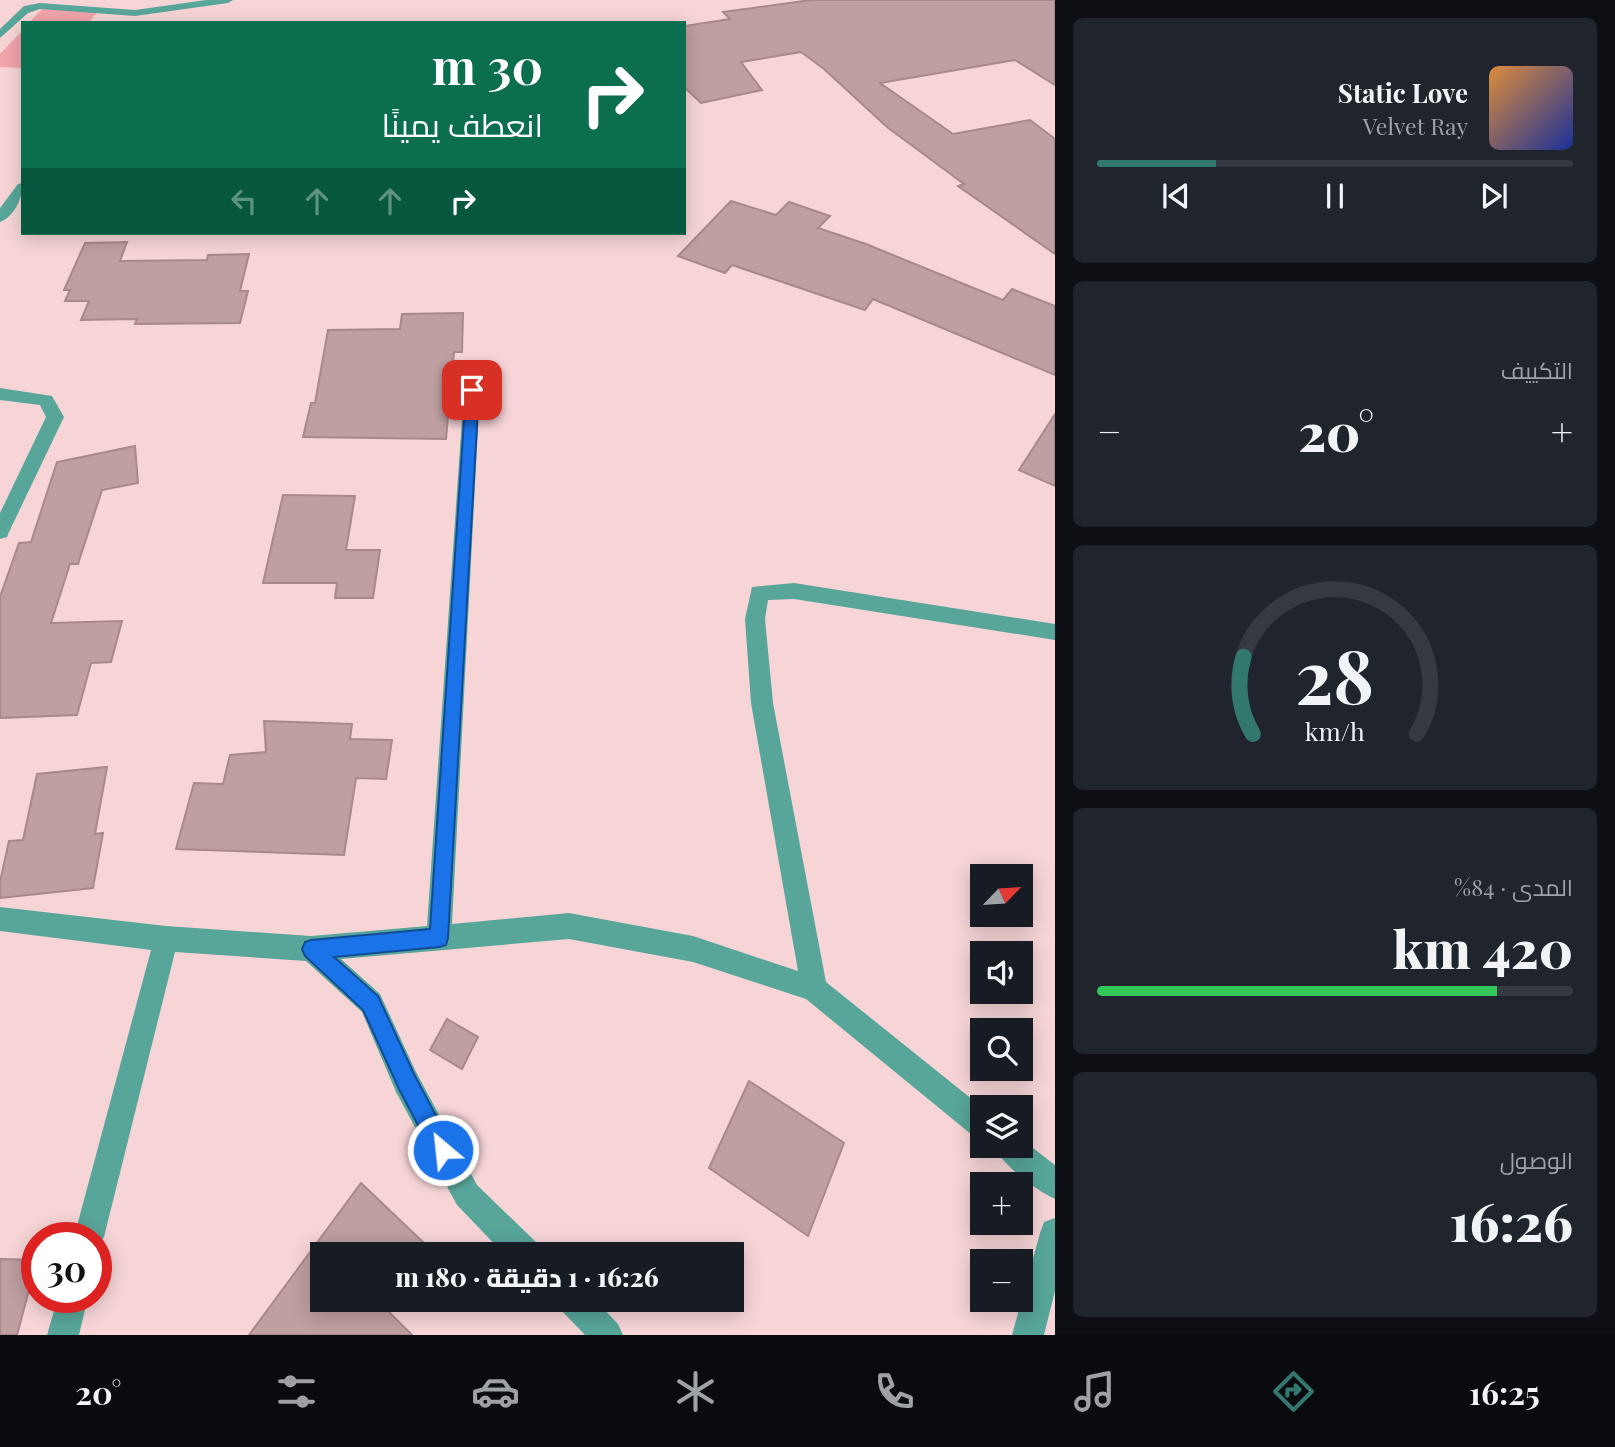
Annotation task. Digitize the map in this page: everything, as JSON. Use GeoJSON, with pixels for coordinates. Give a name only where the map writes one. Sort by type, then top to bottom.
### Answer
{"type":"FeatureCollection","features":[{"type":"Feature","properties":{"kind":"street"},"geometry":{"type":"LineString","coordinates":[[0,35],[28,8],[48,3],[64,1],[119,13],[136,13],[228,0]]}},
{"type":"Feature","properties":{"kind":"street"},"geometry":{"type":"LineString","coordinates":[[0,218],[21,190]]}},
{"type":"Feature","properties":{"kind":"street"},"geometry":{"type":"LineString","coordinates":[[439,938],[472,390]]}},
{"type":"Feature","properties":{"kind":"street"},"geometry":{"type":"LineString","coordinates":[[0,394],[46,400],[55,417],[0,532]]}},
{"type":"Feature","properties":{"kind":"street"},"geometry":{"type":"LineString","coordinates":[[814,989],[762,702],[755,619],[758,593],[794,591],[1055,632]]}},
{"type":"Feature","properties":{"kind":"street"},"geometry":{"type":"LineString","coordinates":[[0,919],[166,939],[311,949],[569,926],[693,949],[814,989],[970,1115]]}},
{"type":"Feature","properties":{"kind":"street"},"geometry":{"type":"LineString","coordinates":[[93,1222],[166,939]]}},
{"type":"Feature","properties":{"kind":"street"},"geometry":{"type":"LineString","coordinates":[[311,949],[370,1003],[406,1082],[467,1195],[514,1242]]}},
{"type":"Feature","properties":{"kind":"street"},"geometry":{"type":"LineString","coordinates":[[1023,1158],[1055,1184]]}},
{"type":"Feature","properties":{"kind":"street"},"geometry":{"type":"LineString","coordinates":[[1028,1335],[1055,1233]]}},
{"type":"Feature","properties":{"kind":"street"},"geometry":{"type":"LineString","coordinates":[[585,1312],[607,1335]]}},
{"type":"Feature","properties":{"kind":"street"},"geometry":{"type":"LineString","coordinates":[[63,1335],[69,1313]]}},
{"type":"Feature","properties":{"kind":"shaded area"},"geometry":{"type":"Polygon","coordinates":[[[42,9],[98,11],[90,21],[31,21],[42,9]]]}},
{"type":"Feature","properties":{"kind":"shaded area"},"geometry":{"type":"Polygon","coordinates":[[[21,32],[21,68],[0,67],[0,54],[21,32]]]}},
{"type":"Feature","properties":{"kind":"building"},"geometry":{"type":"Polygon","coordinates":[[[811,0],[1055,0],[1055,85],[1015,60],[880,83],[953,134],[1030,120],[1055,139],[1055,254],[958,186],[964,184],[887,127],[824,69],[801,52],[741,62],[762,90],[701,103],[686,89],[686,26],[730,19],[723,12],[811,0]]]}},
{"type":"Feature","properties":{"kind":"building"},"geometry":{"type":"Polygon","coordinates":[[[731,201],[776,215],[789,202],[830,216],[818,228],[866,244],[1003,300],[1012,289],[1055,306],[1055,375],[873,299],[865,310],[732,265],[725,273],[678,256],[731,201]]]}},
{"type":"Feature","properties":{"kind":"building"},"geometry":{"type":"Polygon","coordinates":[[[127,242],[120,261],[207,260],[208,255],[249,254],[240,291],[248,291],[240,323],[135,324],[137,319],[81,320],[89,301],[65,301],[70,290],[64,290],[85,243],[127,242]]]}},
{"type":"Feature","properties":{"kind":"building"},"geometry":{"type":"Polygon","coordinates":[[[463,313],[462,352],[454,352],[446,439],[303,437],[311,403],[315,403],[328,330],[400,329],[402,314],[463,313]]]}},
{"type":"Feature","properties":{"kind":"building"},"geometry":{"type":"Polygon","coordinates":[[[1055,414],[1055,486],[1019,470],[1055,414]]]}},
{"type":"Feature","properties":{"kind":"building"},"geometry":{"type":"Polygon","coordinates":[[[135,446],[138,483],[102,490],[78,564],[70,564],[51,623],[122,621],[111,662],[91,663],[77,715],[0,718],[0,597],[19,543],[31,542],[57,462],[135,446]]]}},
{"type":"Feature","properties":{"kind":"building"},"geometry":{"type":"Polygon","coordinates":[[[283,495],[355,496],[346,550],[380,550],[373,598],[335,598],[337,583],[263,583],[283,495]]]}},
{"type":"Feature","properties":{"kind":"building"},"geometry":{"type":"Polygon","coordinates":[[[264,721],[352,724],[350,739],[392,740],[386,779],[356,778],[344,855],[176,849],[194,783],[223,784],[230,755],[266,752],[264,721]]]}},
{"type":"Feature","properties":{"kind":"building"},"geometry":{"type":"Polygon","coordinates":[[[107,767],[95,834],[103,833],[93,888],[0,898],[0,882],[9,841],[23,840],[37,774],[107,767]]]}},
{"type":"Feature","properties":{"kind":"building"},"geometry":{"type":"Polygon","coordinates":[[[447,1019],[478,1037],[462,1069],[430,1050],[447,1019]]]}},
{"type":"Feature","properties":{"kind":"building"},"geometry":{"type":"Polygon","coordinates":[[[749,1081],[844,1143],[808,1236],[709,1168],[749,1081]]]}},
{"type":"Feature","properties":{"kind":"building"},"geometry":{"type":"Polygon","coordinates":[[[361,1183],[423,1242],[318,1242],[361,1183]]]}},
{"type":"Feature","properties":{"kind":"building"},"geometry":{"type":"Polygon","coordinates":[[[310,1252],[310,1312],[389,1312],[412,1335],[249,1335],[310,1252]]]}},
{"type":"Feature","properties":{"kind":"building"},"geometry":{"type":"Polygon","coordinates":[[[0,1259],[21,1260],[23,1313],[17,1335],[0,1335],[0,1259]]]}},
{"type":"Feature","properties":{"kind":"route"},"geometry":{"type":"LineString","coordinates":[[443,1150],[406,1082],[370,1003],[311,949],[439,938],[472,390]]}}]}
